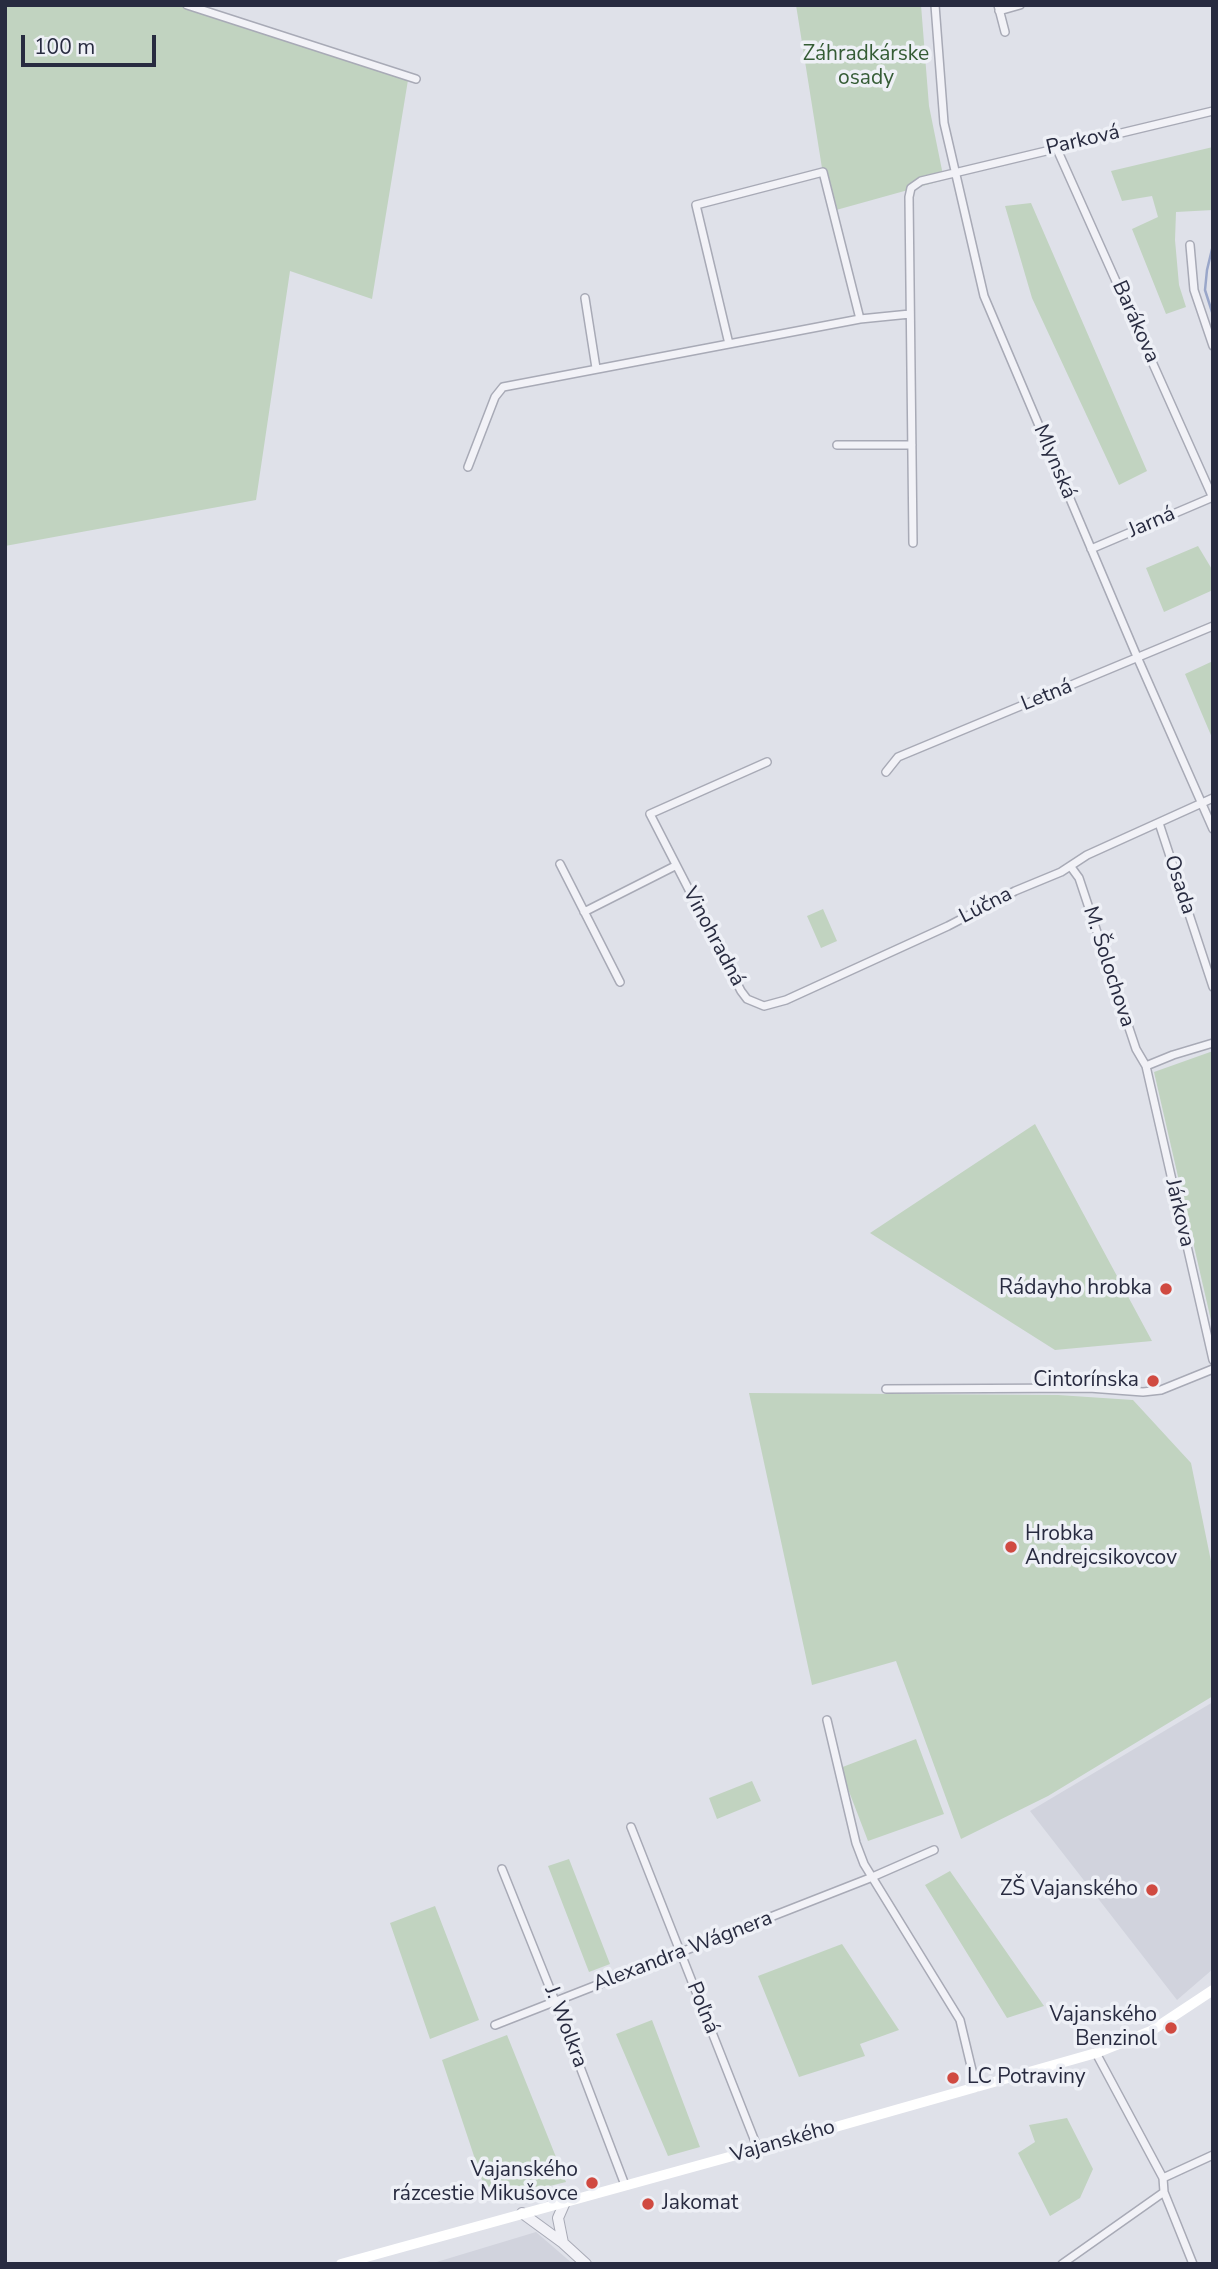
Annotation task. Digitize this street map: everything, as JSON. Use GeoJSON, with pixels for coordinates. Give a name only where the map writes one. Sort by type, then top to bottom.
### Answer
{"type":"FeatureCollection","features":[{"type":"Feature","properties":{"kind":"main road","name":"Vajanského"},"geometry":{"type":"LineString","coordinates":[[341,2264],[1096,2053],[1151,2031],[1213,1990]]}},
{"type":"Feature","properties":{"kind":"street"},"geometry":{"type":"LineString","coordinates":[[187,5],[416,79]]}},
{"type":"Feature","properties":{"kind":"street","name":"Mlynská"},"geometry":{"type":"LineString","coordinates":[[935,5],[944,123],[984,296],[1213,829]]}},
{"type":"Feature","properties":{"kind":"street"},"geometry":{"type":"LineString","coordinates":[[1005,32],[998,8],[1020,5]]}},
{"type":"Feature","properties":{"kind":"street","name":"Parková"},"geometry":{"type":"LineString","coordinates":[[911,314],[909,197],[911,188],[921,181],[1213,111]]}},
{"type":"Feature","properties":{"kind":"street","name":"Barákova"},"geometry":{"type":"LineString","coordinates":[[1056,147],[1213,497]]}},
{"type":"Feature","properties":{"kind":"street"},"geometry":{"type":"LineString","coordinates":[[729,344],[696,205],[823,172],[860,319]]}},
{"type":"Feature","properties":{"kind":"street"},"geometry":{"type":"LineString","coordinates":[[1190,245],[1194,290],[1213,346]]}},
{"type":"Feature","properties":{"kind":"street"},"geometry":{"type":"LineString","coordinates":[[585,298],[596,368]]}},
{"type":"Feature","properties":{"kind":"street"},"geometry":{"type":"LineString","coordinates":[[468,467],[495,397],[503,387],[860,319],[911,314],[914,543]]}},
{"type":"Feature","properties":{"kind":"street"},"geometry":{"type":"LineString","coordinates":[[837,445],[912,445]]}},
{"type":"Feature","properties":{"kind":"street","name":"Jarná"},"geometry":{"type":"LineString","coordinates":[[1091,549],[1213,497]]}},
{"type":"Feature","properties":{"kind":"street","name":"Letná"},"geometry":{"type":"LineString","coordinates":[[886,772],[898,757],[1213,626]]}},
{"type":"Feature","properties":{"kind":"street","name":"Vinohradná"},"geometry":{"type":"LineString","coordinates":[[756,1005],[747,999],[741,990],[650,814],[767,762]]}},
{"type":"Feature","properties":{"kind":"street","name":"Lúčna"},"geometry":{"type":"LineString","coordinates":[[756,1005],[764,1006],[786,1000],[1071,867],[1087,855],[1213,798]]}},
{"type":"Feature","properties":{"kind":"street","name":"Osada"},"geometry":{"type":"LineString","coordinates":[[1159,823],[1213,987]]}},
{"type":"Feature","properties":{"kind":"street"},"geometry":{"type":"LineString","coordinates":[[560,864],[620,982]]}},
{"type":"Feature","properties":{"kind":"street","name":"Vinohradná"},"geometry":{"type":"LineString","coordinates":[[584,912],[675,866]]}},
{"type":"Feature","properties":{"kind":"street","name":"M. Šolochova"},"geometry":{"type":"LineString","coordinates":[[1071,867],[1079,878],[1136,1049],[1146,1066]]}},
{"type":"Feature","properties":{"kind":"street"},"geometry":{"type":"LineString","coordinates":[[1146,1066],[1213,1043]]}},
{"type":"Feature","properties":{"kind":"street","name":"Járkova"},"geometry":{"type":"LineString","coordinates":[[1146,1066],[1213,1360]]}},
{"type":"Feature","properties":{"kind":"street"},"geometry":{"type":"LineString","coordinates":[[886,1389],[1089,1388],[1143,1392],[1161,1390],[1213,1369]]}},
{"type":"Feature","properties":{"kind":"street"},"geometry":{"type":"LineString","coordinates":[[827,1720],[856,1843],[870,1878],[960,2020],[976,2087]]}},
{"type":"Feature","properties":{"kind":"street","name":"Poľná"},"geometry":{"type":"LineString","coordinates":[[631,1827],[758,2149]]}},
{"type":"Feature","properties":{"kind":"street","name":"Alexandra Wágnera"},"geometry":{"type":"LineString","coordinates":[[495,2025],[870,1878],[934,1850]]}},
{"type":"Feature","properties":{"kind":"street","name":"J. Wolkra"},"geometry":{"type":"LineString","coordinates":[[502,1869],[625,2185]]}},
{"type":"Feature","properties":{"kind":"street"},"geometry":{"type":"LineString","coordinates":[[1096,2053],[1163,2178],[1164,2192],[1192,2264]]}},
{"type":"Feature","properties":{"kind":"street"},"geometry":{"type":"LineString","coordinates":[[1163,2178],[1213,2155]]}},
{"type":"Feature","properties":{"kind":"street"},"geometry":{"type":"LineString","coordinates":[[1062,2264],[1164,2192]]}},
{"type":"Feature","properties":{"kind":"street"},"geometry":{"type":"LineString","coordinates":[[563,2243],[558,2218],[565,2202]]}},
{"type":"Feature","properties":{"kind":"street"},"geometry":{"type":"LineString","coordinates":[[522,2213],[586,2264]]}},
{"type":"Feature","properties":{"kind":"shaded area","name":"ZŠ Vajanského"},"geometry":{"type":"Polygon","coordinates":[[[1213,1702],[1213,1969],[1177,2000],[1030,1811],[1213,1702]]]}},
{"type":"Feature","properties":{"kind":"shaded area"},"geometry":{"type":"Polygon","coordinates":[[[536,2232],[573,2264],[430,2264],[536,2232]]]}},
{"type":"Feature","properties":{"kind":"green space"},"geometry":{"type":"Polygon","coordinates":[[[5,5],[179,5],[408,80],[372,299],[290,271],[256,500],[5,546],[5,5]]]}},
{"type":"Feature","properties":{"kind":"green space","name":"Záhradkárske osady"},"geometry":{"type":"Polygon","coordinates":[[[796,5],[921,5],[929,106],[944,180],[829,212],[796,5]]]}},
{"type":"Feature","properties":{"kind":"green space"},"geometry":{"type":"Polygon","coordinates":[[[1213,147],[1213,210],[1176,212],[1175,240],[1179,285],[1186,307],[1166,314],[1132,229],[1158,217],[1152,196],[1122,201],[1111,171],[1213,147]]]}},
{"type":"Feature","properties":{"kind":"green space"},"geometry":{"type":"Polygon","coordinates":[[[1031,203],[1147,471],[1119,485],[1032,298],[1005,206],[1031,203]]]}},
{"type":"Feature","properties":{"kind":"green space"},"geometry":{"type":"Polygon","coordinates":[[[1198,546],[1213,571],[1213,590],[1164,612],[1146,568],[1198,546]]]}},
{"type":"Feature","properties":{"kind":"green space"},"geometry":{"type":"Polygon","coordinates":[[[1213,661],[1213,740],[1185,674],[1213,661]]]}},
{"type":"Feature","properties":{"kind":"green space"},"geometry":{"type":"Polygon","coordinates":[[[823,909],[837,941],[821,948],[807,916],[823,909]]]}},
{"type":"Feature","properties":{"kind":"green space"},"geometry":{"type":"Polygon","coordinates":[[[1213,1051],[1213,1329],[1154,1072],[1213,1051]]]}},
{"type":"Feature","properties":{"kind":"green space"},"geometry":{"type":"Polygon","coordinates":[[[1035,1124],[1152,1341],[1055,1350],[870,1233],[1035,1124]]]}},
{"type":"Feature","properties":{"kind":"green space"},"geometry":{"type":"Polygon","coordinates":[[[749,1393],[1058,1395],[1133,1400],[1191,1463],[1213,1571],[1213,1696],[1048,1796],[961,1839],[896,1661],[812,1685],[749,1393]]]}},
{"type":"Feature","properties":{"kind":"green space"},"geometry":{"type":"Polygon","coordinates":[[[916,1739],[944,1814],[868,1841],[840,1768],[916,1739]]]}},
{"type":"Feature","properties":{"kind":"green space"},"geometry":{"type":"Polygon","coordinates":[[[752,1781],[761,1801],[717,1819],[709,1798],[752,1781]]]}},
{"type":"Feature","properties":{"kind":"green space"},"geometry":{"type":"Polygon","coordinates":[[[569,1859],[610,1964],[589,1972],[548,1866],[569,1859]]]}},
{"type":"Feature","properties":{"kind":"green space"},"geometry":{"type":"Polygon","coordinates":[[[950,1871],[1044,2006],[1007,2018],[925,1885],[950,1871]]]}},
{"type":"Feature","properties":{"kind":"green space"},"geometry":{"type":"Polygon","coordinates":[[[435,1906],[479,2020],[430,2039],[390,1923],[435,1906]]]}},
{"type":"Feature","properties":{"kind":"green space"},"geometry":{"type":"Polygon","coordinates":[[[842,1944],[899,2030],[860,2044],[865,2056],[799,2077],[758,1976],[842,1944]]]}},
{"type":"Feature","properties":{"kind":"green space"},"geometry":{"type":"Polygon","coordinates":[[[652,2020],[700,2147],[668,2156],[616,2034],[652,2020]]]}},
{"type":"Feature","properties":{"kind":"green space"},"geometry":{"type":"Polygon","coordinates":[[[507,2035],[566,2182],[489,2201],[442,2060],[507,2035]]]}},
{"type":"Feature","properties":{"kind":"green space"},"geometry":{"type":"Polygon","coordinates":[[[1067,2118],[1093,2169],[1080,2198],[1050,2216],[1018,2153],[1035,2142],[1029,2125],[1067,2118]]]}},
{"type":"Feature","properties":{"kind":"waterway"},"geometry":{"type":"LineString","coordinates":[[1213,245],[1205,290],[1213,315]]}},
{"type":"Feature","properties":{"kind":"place","name":"Rádayho hrobka"},"geometry":{"type":"Point","coordinates":[1166,1289]}},
{"type":"Feature","properties":{"kind":"place","name":"Cintorínska"},"geometry":{"type":"Point","coordinates":[1153,1381]}},
{"type":"Feature","properties":{"kind":"place","name":"Hrobka Andrejcsikovcov"},"geometry":{"type":"Point","coordinates":[1011,1547]}},
{"type":"Feature","properties":{"kind":"place","name":"ZŠ Vajanského"},"geometry":{"type":"Point","coordinates":[1152,1890]}},
{"type":"Feature","properties":{"kind":"place","name":"Vajanského Benzinol"},"geometry":{"type":"Point","coordinates":[1171,2028]}},
{"type":"Feature","properties":{"kind":"place","name":"LC Potraviny"},"geometry":{"type":"Point","coordinates":[953,2078]}},
{"type":"Feature","properties":{"kind":"place","name":"Vajanského rázcestie Mikušovce"},"geometry":{"type":"Point","coordinates":[592,2183]}},
{"type":"Feature","properties":{"kind":"place","name":"Jakomat"},"geometry":{"type":"Point","coordinates":[648,2204]}}]}
